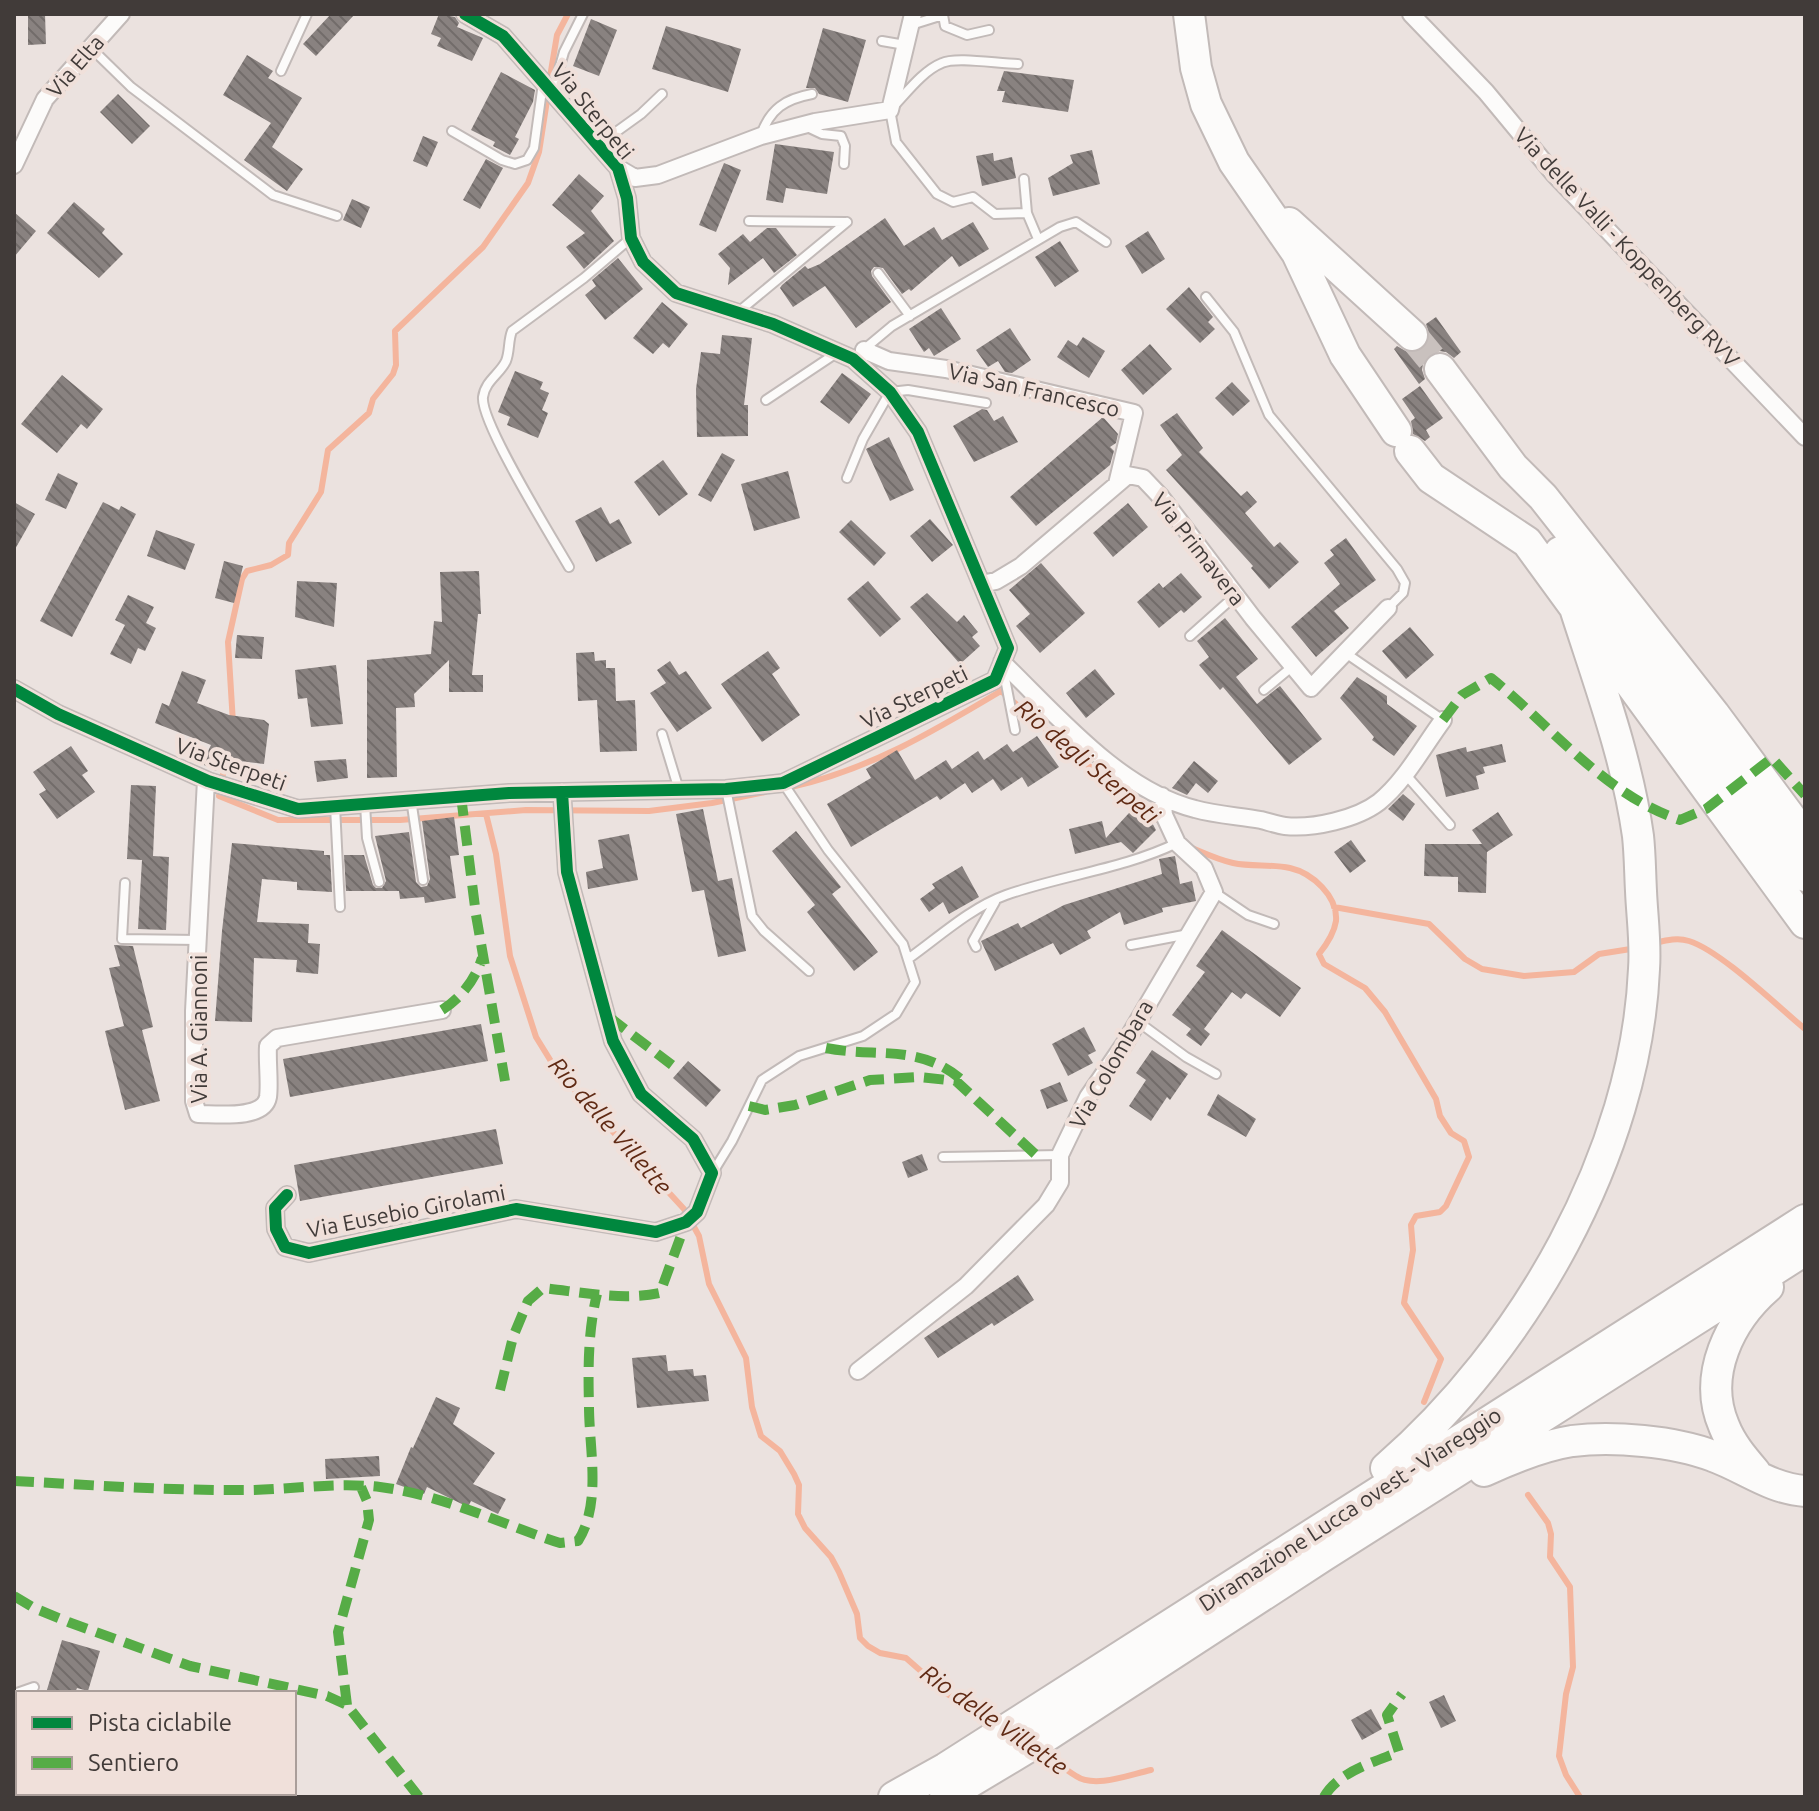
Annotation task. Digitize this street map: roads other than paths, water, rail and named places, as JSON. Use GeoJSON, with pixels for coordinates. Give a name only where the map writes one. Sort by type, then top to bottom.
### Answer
{"type":"FeatureCollection","features":[{"type":"Feature","properties":{"kind":"highway"},"geometry":{"type":"LineString","coordinates":[[1189,14],[1196,68],[1206,104],[1234,162],[1297,253],[1345,355],[1403,441],[1431,478],[1527,542],[1805,923]]}},
{"type":"Feature","properties":{"kind":"highway"},"geometry":{"type":"LineString","coordinates":[[1261,197],[1412,335]]}},
{"type":"Feature","properties":{"kind":"highway"},"geometry":{"type":"LineString","coordinates":[[1440,369],[1513,467],[1543,497],[1805,837]]}},
{"type":"Feature","properties":{"kind":"highway"},"geometry":{"type":"LineString","coordinates":[[1513,467],[1529,511],[1805,876]]}},
{"type":"Feature","properties":{"kind":"highway"},"geometry":{"type":"LineString","coordinates":[[1314,1546],[1464,1391],[1503,1341],[1544,1280],[1579,1213],[1614,1128],[1636,1041],[1645,968],[1638,836],[1613,725],[1575,608]]}},
{"type":"Feature","properties":{"kind":"highway","name":"Diramazione Lucca ovest - Viareggio"},"geometry":{"type":"LineString","coordinates":[[1534,1407],[1805,1220]]}},
{"type":"Feature","properties":{"kind":"highway","name":"Diramazione Lucca ovest - Viareggio"},"geometry":{"type":"LineString","coordinates":[[945,1797],[986,1774],[1102,1684],[1314,1546],[1534,1407],[1805,1250]]}},
{"type":"Feature","properties":{"kind":"highway"},"geometry":{"type":"LineString","coordinates":[[1758,1477],[1734,1446],[1722,1423],[1717,1389],[1718,1367],[1724,1345],[1743,1313],[1764,1290],[1805,1260]]}},
{"type":"Feature","properties":{"kind":"highway"},"geometry":{"type":"LineString","coordinates":[[1314,1546],[1511,1458],[1573,1441],[1654,1443],[1687,1448],[1711,1455],[1782,1488],[1805,1491]]}},
{"type":"Feature","properties":{"kind":"highway","name":"Diramazione Lucca ovest - Viareggio"},"geometry":{"type":"LineString","coordinates":[[894,1797],[1102,1684]]}},
{"type":"Feature","properties":{"kind":"street","name":"Via Elta"},"geometry":{"type":"LineString","coordinates":[[14,165],[45,99],[121,14]]}},
{"type":"Feature","properties":{"kind":"street","name":"Via Sterpeti"},"geometry":{"type":"LineString","coordinates":[[14,689],[58,714],[207,781],[298,809],[679,790],[726,795],[787,788],[995,680],[1008,648],[918,432],[890,392],[852,354],[773,324],[676,293],[643,262],[631,238],[627,198],[618,168],[503,36],[465,14]]}},
{"type":"Feature","properties":{"kind":"street","name":"Via delle Valli - Koppenberg RVV"},"geometry":{"type":"LineString","coordinates":[[1411,14],[1486,92],[1554,174],[1805,437]]}},
{"type":"Feature","properties":{"kind":"street"},"geometry":{"type":"LineString","coordinates":[[618,168],[635,178],[658,175],[761,136],[803,125],[890,110],[911,20]]}},
{"type":"Feature","properties":{"kind":"street","name":"Via San Francesco"},"geometry":{"type":"LineString","coordinates":[[852,354],[946,369],[1134,413],[1117,484]]}},
{"type":"Feature","properties":{"kind":"street","name":"Via Primavera"},"geometry":{"type":"LineString","coordinates":[[1117,484],[1128,475],[1143,478],[1311,688],[1388,608]]}},
{"type":"Feature","properties":{"kind":"street"},"geometry":{"type":"LineString","coordinates":[[981,584],[996,581],[1021,566],[1117,484]]}},
{"type":"Feature","properties":{"kind":"street"},"geometry":{"type":"LineString","coordinates":[[1002,662],[1081,740],[1124,774],[1162,796],[1194,809],[1287,826],[1320,824],[1377,804],[1443,720]]}},
{"type":"Feature","properties":{"kind":"street","name":"Via A. Giannoni"},"geometry":{"type":"LineString","coordinates":[[207,781],[194,1011],[194,1101],[198,1114],[251,1113],[262,1109],[268,1099],[268,1046],[277,1038],[442,1010]]}},
{"type":"Feature","properties":{"kind":"street"},"geometry":{"type":"LineString","coordinates":[[562,796],[567,872],[613,1041],[641,1094],[693,1139],[712,1173]]}},
{"type":"Feature","properties":{"kind":"street"},"geometry":{"type":"LineString","coordinates":[[1162,796],[1164,815],[1176,838],[1204,868],[1214,892]]}},
{"type":"Feature","properties":{"kind":"street","name":"Via Colombara"},"geometry":{"type":"LineString","coordinates":[[858,1371],[966,1286],[1046,1205],[1060,1182],[1060,1155],[1088,1097],[1214,892]]}},
{"type":"Feature","properties":{"kind":"street","name":"Via Eusebio Girolami"},"geometry":{"type":"LineString","coordinates":[[287,1195],[275,1208],[276,1229],[285,1247],[309,1253],[516,1209],[656,1232],[692,1217],[712,1173]]}},
{"type":"Feature","properties":{"kind":"lane"},"geometry":{"type":"LineString","coordinates":[[281,71],[307,14]]}},
{"type":"Feature","properties":{"kind":"lane"},"geometry":{"type":"LineString","coordinates":[[452,131],[502,160],[515,164],[527,160],[534,148],[548,87],[583,14]]}},
{"type":"Feature","properties":{"kind":"lane"},"geometry":{"type":"LineString","coordinates":[[911,20],[943,14],[945,26],[967,35],[989,30]]}},
{"type":"Feature","properties":{"kind":"lane"},"geometry":{"type":"LineString","coordinates":[[882,41],[905,45]]}},
{"type":"Feature","properties":{"kind":"lane"},"geometry":{"type":"LineString","coordinates":[[90,47],[131,87],[273,195],[337,216]]}},
{"type":"Feature","properties":{"kind":"lane"},"geometry":{"type":"LineString","coordinates":[[1018,64],[957,60],[942,63],[924,76],[890,110],[896,142],[937,194],[953,202],[973,197],[995,214],[1027,213]]}},
{"type":"Feature","properties":{"kind":"lane"},"geometry":{"type":"LineString","coordinates":[[598,145],[641,114],[662,94]]}},
{"type":"Feature","properties":{"kind":"lane"},"geometry":{"type":"LineString","coordinates":[[761,136],[767,118],[776,107],[796,97],[812,94]]}},
{"type":"Feature","properties":{"kind":"lane"},"geometry":{"type":"LineString","coordinates":[[803,125],[822,134],[841,136],[845,146],[844,164]]}},
{"type":"Feature","properties":{"kind":"lane"},"geometry":{"type":"LineString","coordinates":[[1024,179],[1027,213],[1038,239]]}},
{"type":"Feature","properties":{"kind":"lane"},"geometry":{"type":"LineString","coordinates":[[737,313],[847,222],[749,221]]}},
{"type":"Feature","properties":{"kind":"lane"},"geometry":{"type":"LineString","coordinates":[[766,400],[852,354],[892,326],[1038,239],[1076,222],[1106,242]]}},
{"type":"Feature","properties":{"kind":"lane"},"geometry":{"type":"LineString","coordinates":[[569,567],[517,477],[488,417],[483,399],[488,384],[505,363],[512,331],[584,278],[631,238]]}},
{"type":"Feature","properties":{"kind":"lane"},"geometry":{"type":"LineString","coordinates":[[878,273],[910,316]]}},
{"type":"Feature","properties":{"kind":"lane"},"geometry":{"type":"LineString","coordinates":[[1206,297],[1234,332],[1269,415],[1397,569],[1405,583],[1403,593],[1388,608]]}},
{"type":"Feature","properties":{"kind":"lane"},"geometry":{"type":"LineString","coordinates":[[847,478],[863,439],[890,392],[908,390],[986,403]]}},
{"type":"Feature","properties":{"kind":"lane"},"geometry":{"type":"LineString","coordinates":[[1190,636],[1236,595]]}},
{"type":"Feature","properties":{"kind":"lane"},"geometry":{"type":"LineString","coordinates":[[1347,654],[1443,720]]}},
{"type":"Feature","properties":{"kind":"lane"},"geometry":{"type":"LineString","coordinates":[[1002,662],[1015,730]]}},
{"type":"Feature","properties":{"kind":"lane"},"geometry":{"type":"LineString","coordinates":[[1264,690],[1293,666]]}},
{"type":"Feature","properties":{"kind":"lane"},"geometry":{"type":"LineString","coordinates":[[662,734],[679,790]]}},
{"type":"Feature","properties":{"kind":"lane"},"geometry":{"type":"LineString","coordinates":[[1404,773],[1450,825]]}},
{"type":"Feature","properties":{"kind":"lane"},"geometry":{"type":"LineString","coordinates":[[712,1173],[732,1141],[762,1080],[799,1056],[863,1036],[896,1014],[915,982],[903,944],[828,850],[787,788]]}},
{"type":"Feature","properties":{"kind":"lane"},"geometry":{"type":"LineString","coordinates":[[726,795],[752,916],[764,931],[809,971]]}},
{"type":"Feature","properties":{"kind":"lane"},"geometry":{"type":"LineString","coordinates":[[411,804],[423,880]]}},
{"type":"Feature","properties":{"kind":"lane"},"geometry":{"type":"LineString","coordinates":[[365,807],[379,882]]}},
{"type":"Feature","properties":{"kind":"lane"},"geometry":{"type":"LineString","coordinates":[[335,808],[340,907]]}},
{"type":"Feature","properties":{"kind":"lane"},"geometry":{"type":"LineString","coordinates":[[908,959],[958,921],[996,900],[1040,884],[1108,869],[1176,838]]}},
{"type":"Feature","properties":{"kind":"lane"},"geometry":{"type":"LineString","coordinates":[[125,883],[122,939],[199,940]]}},
{"type":"Feature","properties":{"kind":"lane"},"geometry":{"type":"LineString","coordinates":[[1214,892],[1248,915],[1274,924]]}},
{"type":"Feature","properties":{"kind":"lane"},"geometry":{"type":"LineString","coordinates":[[976,947],[973,941],[996,900]]}},
{"type":"Feature","properties":{"kind":"lane"},"geometry":{"type":"LineString","coordinates":[[1131,945],[1190,934]]}},
{"type":"Feature","properties":{"kind":"lane"},"geometry":{"type":"LineString","coordinates":[[1137,1021],[1186,1057],[1216,1074]]}},
{"type":"Feature","properties":{"kind":"lane"},"geometry":{"type":"LineString","coordinates":[[943,1157],[1060,1155]]}},
{"type":"Feature","properties":{"kind":"lane"},"geometry":{"type":"LineString","coordinates":[[23,1691],[34,1687]]}},
{"type":"Feature","properties":{"kind":"waterway","name":"Rio degli Sterpeti"},"geometry":{"type":"LineString","coordinates":[[549,83],[557,35],[568,14]]}},
{"type":"Feature","properties":{"kind":"waterway","name":"Rio degli Sterpeti"},"geometry":{"type":"LineString","coordinates":[[233,723],[228,642],[242,579],[247,571],[271,565],[288,555],[289,543],[321,492],[328,450],[369,413],[373,399],[393,374],[396,365],[395,331],[483,247],[528,183],[539,152],[548,94]]}},
{"type":"Feature","properties":{"kind":"waterway","name":"Rio degli Sterpeti"},"geometry":{"type":"LineString","coordinates":[[791,787],[874,760],[1001,691],[1076,756],[1162,823]]}},
{"type":"Feature","properties":{"kind":"waterway","name":"Rio degli Sterpeti"},"geometry":{"type":"LineString","coordinates":[[227,753],[219,796],[278,820],[400,820],[526,810],[649,811],[765,792]]}},
{"type":"Feature","properties":{"kind":"waterway","name":"Rio delle Villette"},"geometry":{"type":"LineString","coordinates":[[486,814],[496,854],[510,956],[536,1037],[557,1071],[684,1209],[699,1236],[709,1284],[746,1358],[752,1407],[761,1436],[780,1451],[794,1474],[799,1485],[798,1514],[839,1572],[857,1614],[860,1638],[880,1653],[906,1658],[947,1694],[975,1707],[1000,1724]]}},
{"type":"Feature","properties":{"kind":"waterway"},"geometry":{"type":"LineString","coordinates":[[1192,848],[1233,863],[1290,868],[1307,875],[1322,887],[1336,912],[1334,930],[1319,954],[1324,964],[1365,988],[1385,1012],[1436,1099],[1440,1116],[1451,1133],[1464,1141],[1469,1157],[1446,1206],[1440,1212],[1416,1216],[1411,1225],[1413,1250],[1404,1303],[1441,1359],[1424,1402]]}},
{"type":"Feature","properties":{"kind":"waterway","name":"Rio degli Sterpeti"},"geometry":{"type":"LineString","coordinates":[[1334,907],[1429,924],[1465,959],[1482,969],[1524,976],[1574,972],[1599,954],[1637,948]]}},
{"type":"Feature","properties":{"kind":"waterway","name":"Rio degli Sterpeti"},"geometry":{"type":"LineString","coordinates":[[1651,944],[1679,939],[1702,947],[1732,967],[1805,1029]]}},
{"type":"Feature","properties":{"kind":"waterway"},"geometry":{"type":"LineString","coordinates":[[1528,1495],[1548,1523],[1550,1557],[1570,1587],[1573,1667],[1566,1694],[1559,1756],[1566,1775],[1580,1797]]}},
{"type":"Feature","properties":{"kind":"waterway","name":"Rio delle Villette"},"geometry":{"type":"LineString","coordinates":[[1040,1750],[1084,1780],[1103,1781],[1151,1770]]}},
{"type":"Feature","properties":{"kind":"tunnel"},"geometry":{"type":"LineString","coordinates":[[1412,335],[1440,369]]}}]}
